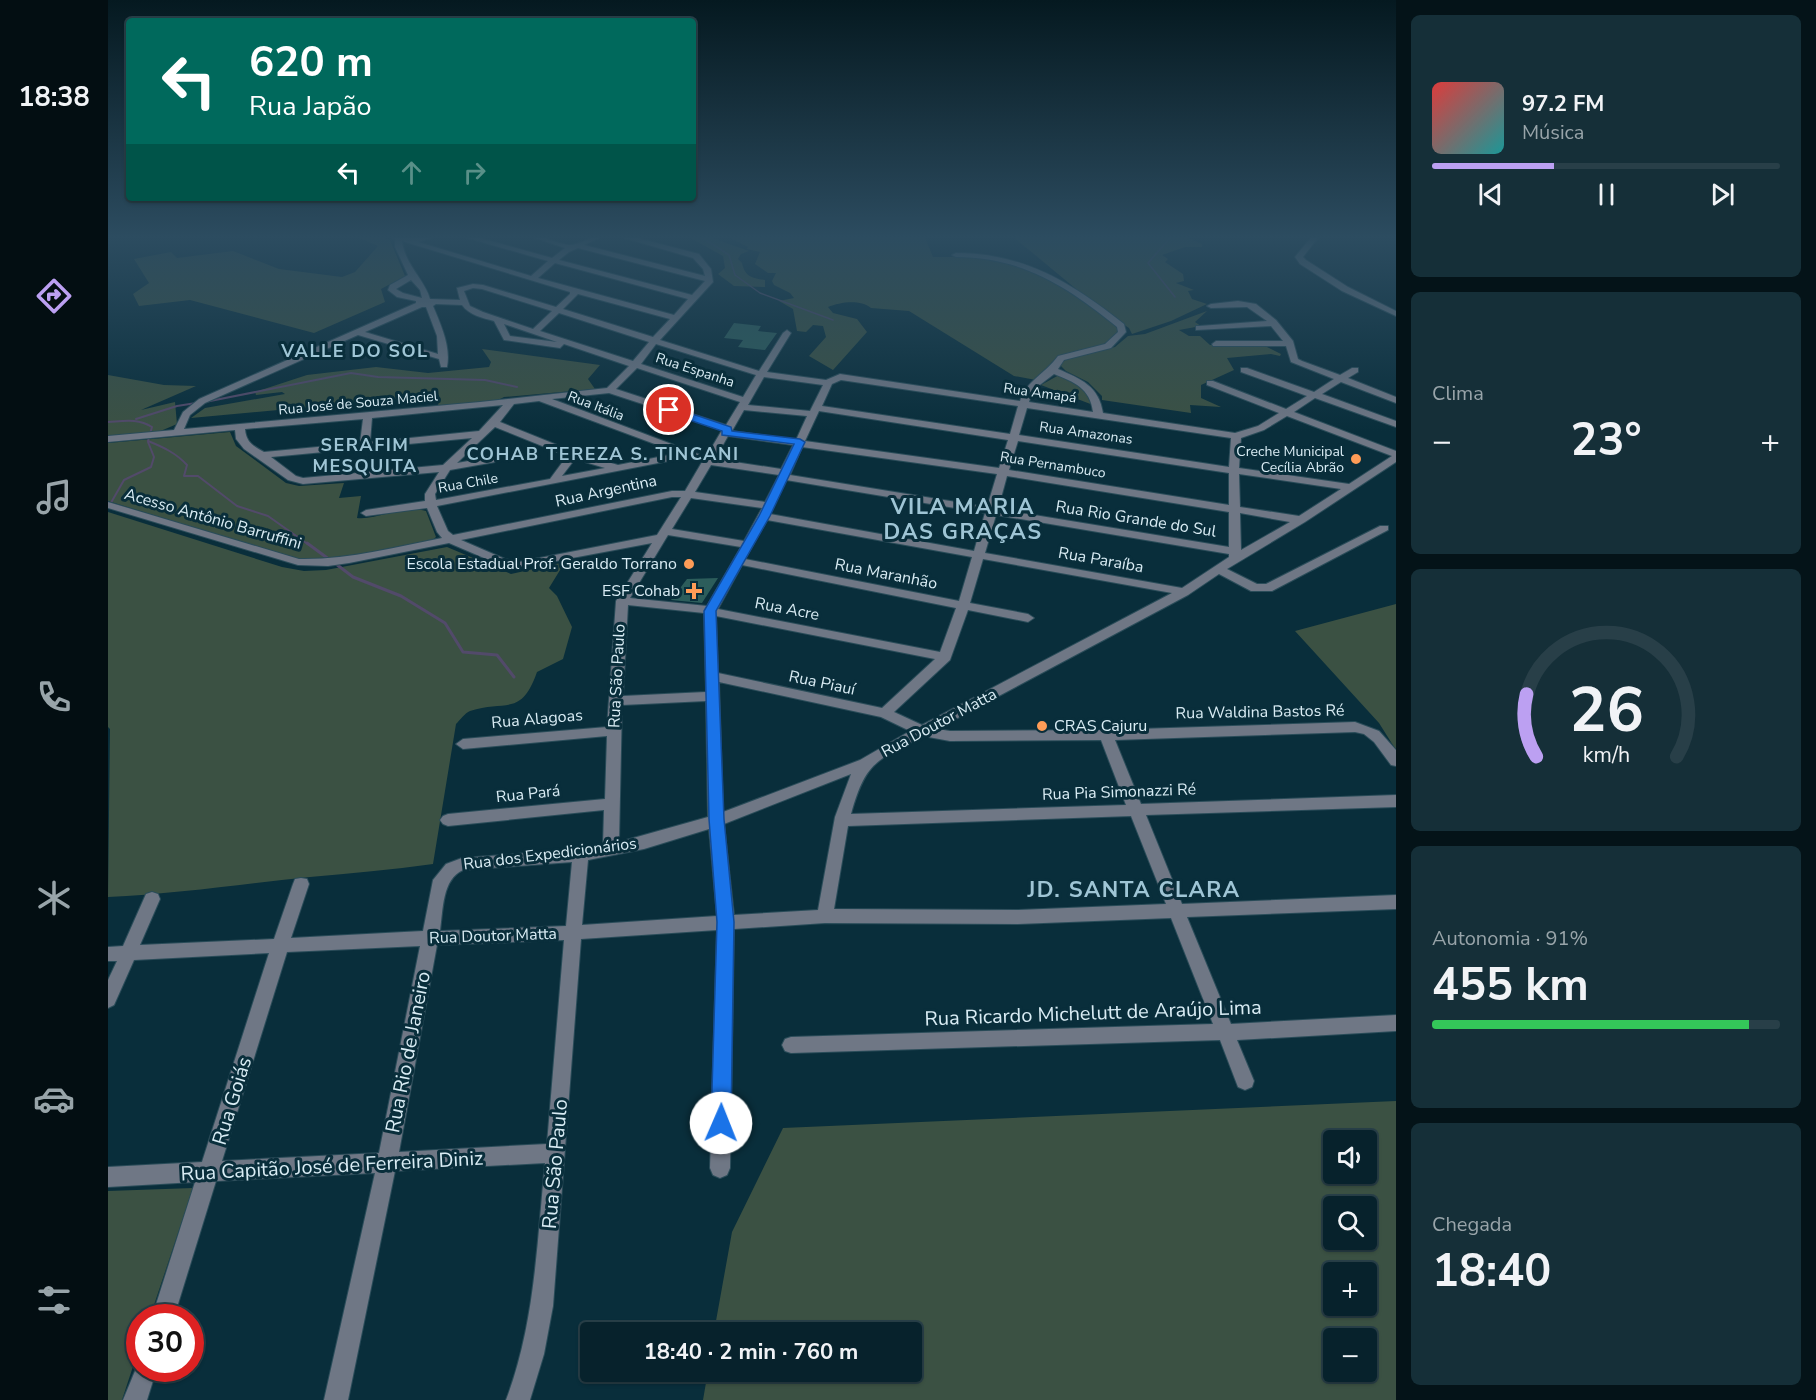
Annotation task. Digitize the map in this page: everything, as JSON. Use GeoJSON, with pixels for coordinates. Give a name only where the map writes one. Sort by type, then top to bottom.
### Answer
{"type":"FeatureCollection","features":[{"type":"Feature","properties":{"kind":"street"},"geometry":{"type":"LineString","coordinates":[[420,300],[464,303],[471,310],[581,348]]}},
{"type":"Feature","properties":{"kind":"street"},"geometry":{"type":"LineString","coordinates":[[524,300],[761,374],[828,383],[767,511],[710,611],[716,819],[726,922],[720,1168]]}},
{"type":"Feature","properties":{"kind":"street"},"geometry":{"type":"LineString","coordinates":[[535,331],[568,300]]}},
{"type":"Feature","properties":{"kind":"street"},"geometry":{"type":"LineString","coordinates":[[609,300],[676,318]]}},
{"type":"Feature","properties":{"kind":"street"},"geometry":{"type":"LineString","coordinates":[[610,390],[691,300]]}},
{"type":"Feature","properties":{"kind":"street"},"geometry":{"type":"LineString","coordinates":[[885,713],[945,657],[992,513],[1028,390],[1053,370],[1061,358],[1108,346],[1122,332],[1121,326],[1086,300]]}},
{"type":"Feature","properties":{"kind":"street"},"geometry":{"type":"LineString","coordinates":[[1368,300],[1396,314]]}},
{"type":"Feature","properties":{"kind":"street"},"geometry":{"type":"LineString","coordinates":[[178,432],[186,414],[202,401],[426,302]]}},
{"type":"Feature","properties":{"kind":"street"},"geometry":{"type":"LineString","coordinates":[[359,333],[444,362],[441,336],[426,302]]}},
{"type":"Feature","properties":{"kind":"street"},"geometry":{"type":"LineString","coordinates":[[1211,306],[1255,307],[1290,343],[1295,353],[1294,360],[1396,400]]}},
{"type":"Feature","properties":{"kind":"street"},"geometry":{"type":"LineString","coordinates":[[497,320],[507,338],[581,348]]}},
{"type":"Feature","properties":{"kind":"street"},"geometry":{"type":"LineString","coordinates":[[1199,328],[1272,323]]}},
{"type":"Feature","properties":{"kind":"street","name":"Rua São Paulo"},"geometry":{"type":"LineString","coordinates":[[610,850],[622,601],[787,333]]}},
{"type":"Feature","properties":{"kind":"street"},"geometry":{"type":"LineString","coordinates":[[1216,344],[1290,343]]}},
{"type":"Feature","properties":{"kind":"street","name":"Rua Espanha"},"geometry":{"type":"LineString","coordinates":[[581,348],[743,404],[814,411]]}},
{"type":"Feature","properties":{"kind":"street"},"geometry":{"type":"LineString","coordinates":[[1053,370],[1084,383],[1098,401],[1098,415]]}},
{"type":"Feature","properties":{"kind":"street"},"geometry":{"type":"LineString","coordinates":[[1244,370],[1396,424]]}},
{"type":"Feature","properties":{"kind":"street"},"geometry":{"type":"LineString","coordinates":[[1235,554],[1233,508],[1236,436],[1261,428],[1355,370]]}},
{"type":"Feature","properties":{"kind":"street","name":"Rua Amapá"},"geometry":{"type":"LineString","coordinates":[[828,383],[833,378],[840,377],[1236,436]]}},
{"type":"Feature","properties":{"kind":"street"},"geometry":{"type":"LineString","coordinates":[[1210,383],[1396,456]]}},
{"type":"Feature","properties":{"kind":"street","name":"Rua José de Souza Maciel"},"geometry":{"type":"LineString","coordinates":[[108,439],[610,390]]}},
{"type":"Feature","properties":{"kind":"street","name":"Rua Pernambuco"},"geometry":{"type":"LineString","coordinates":[[610,390],[727,431],[1301,520]]}},
{"type":"Feature","properties":{"kind":"street","name":"Rua Itália"},"geometry":{"type":"LineString","coordinates":[[537,396],[686,455],[785,475]]}},
{"type":"Feature","properties":{"kind":"street"},"geometry":{"type":"LineString","coordinates":[[511,400],[494,423],[446,468],[430,494],[431,505],[443,532],[451,540],[502,562],[528,565],[663,535],[747,545]]}},
{"type":"Feature","properties":{"kind":"street","name":"Rua Amazonas"},"geometry":{"type":"LineString","coordinates":[[814,411],[1014,436],[1352,488]]}},
{"type":"Feature","properties":{"kind":"street"},"geometry":{"type":"LineString","coordinates":[[365,444],[368,415]]}},
{"type":"Feature","properties":{"kind":"street"},"geometry":{"type":"LineString","coordinates":[[494,423],[573,455],[618,469]]}},
{"type":"Feature","properties":{"kind":"street"},"geometry":{"type":"LineString","coordinates":[[240,427],[241,439],[248,447],[292,478],[303,481],[446,468],[491,460]]}},
{"type":"Feature","properties":{"kind":"street"},"geometry":{"type":"LineString","coordinates":[[262,455],[482,434]]}},
{"type":"Feature","properties":{"kind":"street"},"geometry":{"type":"LineString","coordinates":[[553,482],[573,455]]}},
{"type":"Feature","properties":{"kind":"street","name":"Rua Chile"},"geometry":{"type":"LineString","coordinates":[[366,513],[431,505],[686,455]]}},
{"type":"Feature","properties":{"kind":"street","name":"Rua Doutor Matta"},"geometry":{"type":"LineString","coordinates":[[108,954],[572,933],[825,916],[843,820],[854,782],[866,763],[887,749],[1184,592],[1219,569],[1235,554],[1301,520],[1352,488],[1396,456]]}},
{"type":"Feature","properties":{"kind":"street","name":"Rua Rio Grande do Sul"},"geometry":{"type":"LineString","coordinates":[[785,475],[1235,554]]}},
{"type":"Feature","properties":{"kind":"street","name":"Rua Argentina"},"geometry":{"type":"LineString","coordinates":[[451,540],[655,497],[688,494],[767,511]]}},
{"type":"Feature","properties":{"kind":"street","name":"Acesso Antônio Barruffini"},"geometry":{"type":"LineString","coordinates":[[108,505],[255,550],[313,564],[349,561],[451,540]]}},
{"type":"Feature","properties":{"kind":"street","name":"Rua Paraíba"},"geometry":{"type":"LineString","coordinates":[[767,511],[978,555],[1184,592]]}},
{"type":"Feature","properties":{"kind":"street"},"geometry":{"type":"LineString","coordinates":[[1219,569],[1255,588],[1268,588],[1384,528]]}},
{"type":"Feature","properties":{"kind":"street","name":"Rua Maranhão"},"geometry":{"type":"LineString","coordinates":[[738,561],[1028,618]]}},
{"type":"Feature","properties":{"kind":"street","name":"Rua Acre"},"geometry":{"type":"LineString","coordinates":[[622,601],[710,611],[945,657]]}},
{"type":"Feature","properties":{"kind":"street","name":"Rua Piauí"},"geometry":{"type":"LineString","coordinates":[[711,676],[885,713],[922,731]]}},
{"type":"Feature","properties":{"kind":"street"},"geometry":{"type":"LineString","coordinates":[[616,701],[712,696]]}},
{"type":"Feature","properties":{"kind":"street","name":"Rua Waldina Bastos Ré"},"geometry":{"type":"LineString","coordinates":[[922,731],[970,737],[1355,727],[1367,729],[1381,738],[1396,761]]}},
{"type":"Feature","properties":{"kind":"street","name":"Rua Alagoas"},"geometry":{"type":"LineString","coordinates":[[463,744],[614,731]]}},
{"type":"Feature","properties":{"kind":"street"},"geometry":{"type":"LineString","coordinates":[[1106,735],[1245,1081]]}},
{"type":"Feature","properties":{"kind":"street","name":"Rua dos Expedicionários"},"geometry":{"type":"LineString","coordinates":[[441,880],[452,868],[462,864],[581,854],[657,839],[866,763]]}},
{"type":"Feature","properties":{"kind":"street","name":"Rua Pia Simonazzi Ré"},"geometry":{"type":"LineString","coordinates":[[843,820],[1396,801]]}},
{"type":"Feature","properties":{"kind":"street","name":"Rua Pará"},"geometry":{"type":"LineString","coordinates":[[448,820],[612,804]]}},
{"type":"Feature","properties":{"kind":"street","name":"Rua São Paulo"},"geometry":{"type":"LineString","coordinates":[[518,1400],[534,1347],[543,1298],[572,933],[581,854]]}},
{"type":"Feature","properties":{"kind":"street","name":"Rua Rio de Janeiro"},"geometry":{"type":"LineString","coordinates":[[336,1400],[387,1163],[441,880]]}},
{"type":"Feature","properties":{"kind":"street","name":"Rua Goiás"},"geometry":{"type":"LineString","coordinates":[[167,1304],[280,946],[302,884]]}},
{"type":"Feature","properties":{"kind":"street"},"geometry":{"type":"LineString","coordinates":[[108,1000],[152,899]]}},
{"type":"Feature","properties":{"kind":"street"},"geometry":{"type":"LineString","coordinates":[[825,916],[1018,917],[1396,902]]}},
{"type":"Feature","properties":{"kind":"street","name":"Rua Ricardo Michelutt de Araújo Lima"},"geometry":{"type":"LineString","coordinates":[[791,1045],[1226,1032],[1396,1023]]}},
{"type":"Feature","properties":{"kind":"street","name":"Rua Capitão José de Ferreira Diniz"},"geometry":{"type":"LineString","coordinates":[[108,1177],[556,1153]]}},
{"type":"Feature","properties":{"kind":"street"},"geometry":{"type":"LineString","coordinates":[[135,1400],[141,1382]]}},
{"type":"Feature","properties":{"kind":"green space"},"geometry":{"type":"Polygon","coordinates":[[[136,300],[187,300],[139,306],[136,300]]]}},
{"type":"Feature","properties":{"kind":"green space"},"geometry":{"type":"Polygon","coordinates":[[[191,300],[384,300],[314,333],[191,300]]]}},
{"type":"Feature","properties":{"kind":"green space"},"geometry":{"type":"Polygon","coordinates":[[[1082,300],[1116,323],[1119,332],[1109,345],[1062,356],[1051,363],[1048,371],[1036,380],[1014,376],[909,311],[871,308],[856,302],[844,303],[828,307],[833,313],[857,319],[867,332],[833,370],[809,356],[826,337],[823,326],[813,325],[806,332],[797,331],[793,309],[779,301],[1082,300]]]}},
{"type":"Feature","properties":{"kind":"green space"},"geometry":{"type":"Polygon","coordinates":[[[1090,300],[1196,300],[1207,304],[1171,321],[1132,334],[1129,328],[1090,300]]]}},
{"type":"Feature","properties":{"kind":"green space"},"geometry":{"type":"Polygon","coordinates":[[[1207,311],[1195,322],[1201,326],[1179,330],[1189,336],[1200,336],[1210,345],[1263,345],[1281,354],[1280,356],[1271,354],[1227,358],[1234,370],[1201,385],[1201,398],[1221,407],[1190,405],[1191,413],[1102,400],[1102,396],[1088,382],[1066,371],[1059,364],[1068,358],[1115,347],[1128,336],[1145,334],[1207,311]]]}},
{"type":"Feature","properties":{"kind":"green space"},"geometry":{"type":"Polygon","coordinates":[[[482,349],[600,365],[588,379],[595,389],[504,397],[494,402],[438,407],[439,395],[191,418],[205,408],[285,394],[282,392],[256,395],[255,392],[307,375],[376,367],[428,373],[489,367],[491,362],[482,349]]]}},
{"type":"Feature","properties":{"kind":"green space"},"geometry":{"type":"Polygon","coordinates":[[[108,375],[164,385],[196,386],[141,410],[175,402],[177,424],[156,433],[108,437],[108,375]]]}},
{"type":"Feature","properties":{"kind":"green space"},"geometry":{"type":"Polygon","coordinates":[[[1059,375],[1085,389],[1093,405],[1041,385],[1059,375]]]}},
{"type":"Feature","properties":{"kind":"green space"},"geometry":{"type":"Polygon","coordinates":[[[230,432],[236,446],[286,483],[299,486],[344,483],[339,498],[361,496],[357,518],[374,517],[409,509],[426,511],[436,537],[431,541],[336,559],[295,559],[108,501],[108,443],[230,432]]]}},
{"type":"Feature","properties":{"kind":"green space"},"geometry":{"type":"Polygon","coordinates":[[[108,512],[282,567],[304,571],[326,570],[447,547],[511,574],[565,562],[549,588],[557,596],[572,627],[563,659],[537,672],[525,696],[518,701],[470,711],[456,724],[433,864],[108,897],[110,729],[108,727],[108,512]]]}},
{"type":"Feature","properties":{"kind":"green space"},"geometry":{"type":"Polygon","coordinates":[[[1396,604],[1396,750],[1379,723],[1295,631],[1396,604]]]}},
{"type":"Feature","properties":{"kind":"green space"},"geometry":{"type":"Polygon","coordinates":[[[1396,1101],[1396,1400],[703,1400],[706,1382],[922,1382],[922,1322],[716,1322],[732,1232],[783,1128],[1396,1101]]]}},
{"type":"Feature","properties":{"kind":"green space"},"geometry":{"type":"Polygon","coordinates":[[[193,1188],[154,1304],[126,1304],[126,1382],[128,1382],[122,1400],[108,1400],[108,1191],[193,1188]]]}},
{"type":"Feature","properties":{"kind":"building"},"geometry":{"type":"Polygon","coordinates":[[[734,323],[761,326],[758,331],[777,333],[765,350],[738,347],[743,340],[724,338],[734,323]]]}},
{"type":"Feature","properties":{"kind":"building","name":"ESF Cohab"},"geometry":{"type":"Polygon","coordinates":[[[718,578],[702,603],[671,600],[687,579],[718,578]]]}},
{"type":"Feature","properties":{"kind":"waterway"},"geometry":{"type":"LineString","coordinates":[[780,300],[833,320]]}},
{"type":"Feature","properties":{"kind":"waterway"},"geometry":{"type":"LineString","coordinates":[[205,402],[351,373],[378,377],[485,380],[517,387]]}},
{"type":"Feature","properties":{"kind":"waterway"},"geometry":{"type":"LineString","coordinates":[[136,419],[177,406],[196,403]]}},
{"type":"Feature","properties":{"kind":"waterway"},"geometry":{"type":"LineString","coordinates":[[108,422],[136,421],[152,427],[148,441],[183,461],[187,465],[184,476],[198,476],[237,506],[268,516],[309,545]]}},
{"type":"Feature","properties":{"kind":"waterway"},"geometry":{"type":"LineString","coordinates":[[108,508],[124,480],[151,467],[154,457],[148,442]]}},
{"type":"Feature","properties":{"kind":"waterway"},"geometry":{"type":"LineString","coordinates":[[307,543],[330,560]]}},
{"type":"Feature","properties":{"kind":"waterway"},"geometry":{"type":"LineString","coordinates":[[336,564],[353,577],[401,596],[445,623],[463,652],[497,655],[514,677]]}},
{"type":"Feature","properties":{"kind":"place","name":"Creche Municipal Cecília Abrão"},"geometry":{"type":"Point","coordinates":[1356,459]}},
{"type":"Feature","properties":{"kind":"place","name":"Escola Estadual Prof. Geraldo Torrano"},"geometry":{"type":"Point","coordinates":[689,564]}},
{"type":"Feature","properties":{"kind":"place","name":"ESF Cohab"},"geometry":{"type":"Point","coordinates":[694,591]}},
{"type":"Feature","properties":{"kind":"place","name":"CRAS Cajuru"},"geometry":{"type":"Point","coordinates":[1042,726]}},
{"type":"Feature","properties":{"kind":"district","name":"VALLE DO SOL"},"geometry":{"type":"Point","coordinates":[355,351]}},
{"type":"Feature","properties":{"kind":"district","name":"COHAB TEREZA S. TINCANI"},"geometry":{"type":"Point","coordinates":[603,454]}},
{"type":"Feature","properties":{"kind":"district","name":"SERAFIM MESQUITA"},"geometry":{"type":"Point","coordinates":[365,455]}},
{"type":"Feature","properties":{"kind":"district","name":"VILA MARIA DAS GRAÇAS"},"geometry":{"type":"Point","coordinates":[963,520]}},
{"type":"Feature","properties":{"kind":"district","name":"JD. SANTA CLARA"},"geometry":{"type":"Point","coordinates":[1134,890]}},
{"type":"Feature","properties":{"kind":"route"},"geometry":{"type":"LineString","coordinates":[[669,410],[728,429],[726,433],[800,442],[764,516],[710,611],[716,819],[726,922],[721,1123]]}}]}
